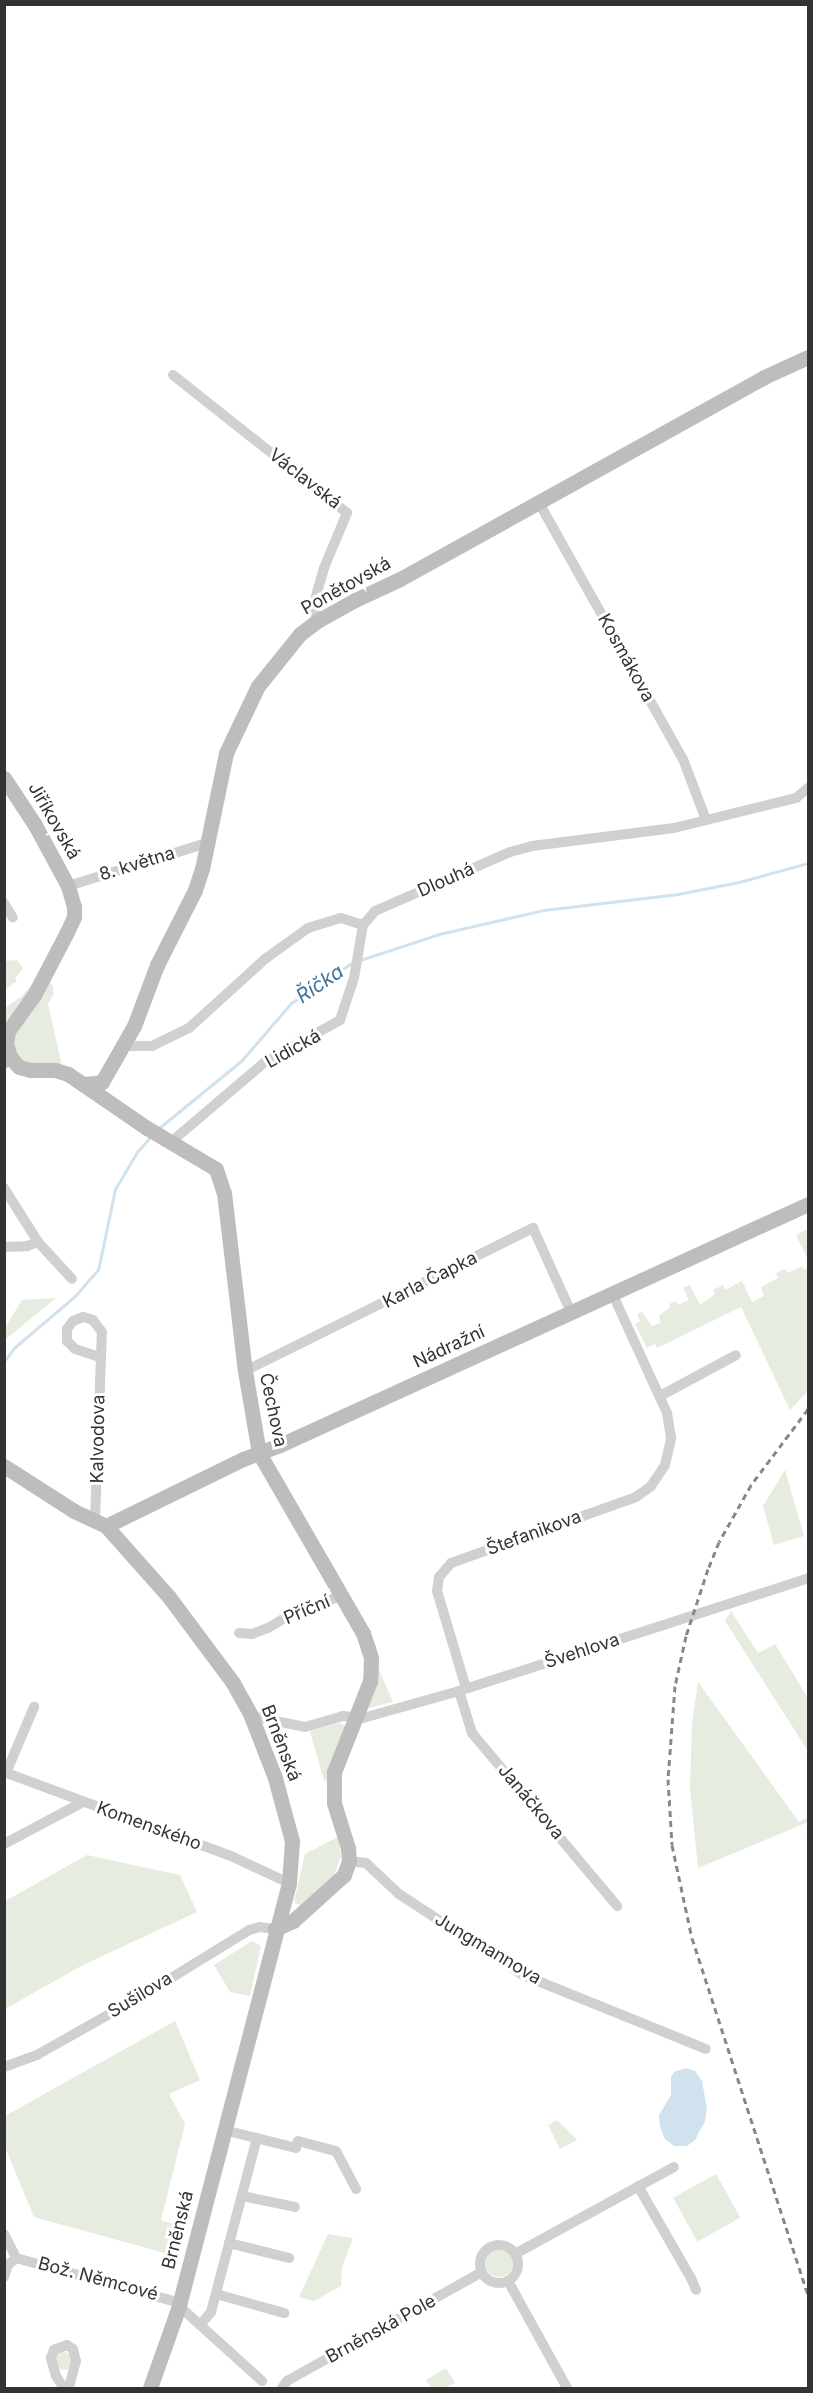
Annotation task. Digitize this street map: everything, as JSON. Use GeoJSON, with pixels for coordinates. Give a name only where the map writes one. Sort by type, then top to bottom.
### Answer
{"type":"FeatureCollection","features":[{"type":"Feature","properties":{"kind":"street","name":"Ponětovská"},"geometry":{"type":"LineString","coordinates":[[116,1060],[124,1046],[157,964],[195,890],[226,753],[240,720],[271,667],[300,634],[317,621],[400,579],[765,377],[808,357]]}},
{"type":"Feature","properties":{"kind":"street","name":"Václavská"},"geometry":{"type":"LineString","coordinates":[[174,375],[347,513],[314,603],[317,621]]}},
{"type":"Feature","properties":{"kind":"street","name":"Kosmákova"},"geometry":{"type":"LineString","coordinates":[[538,501],[683,759],[706,820]]}},
{"type":"Feature","properties":{"kind":"street","name":"Jiříkovská"},"geometry":{"type":"LineString","coordinates":[[4,778],[21,800],[68,886],[72,896],[74,916],[34,995],[8,1031],[7,1058]]}},
{"type":"Feature","properties":{"kind":"street","name":"Dlouhá"},"geometry":{"type":"LineString","coordinates":[[363,925],[375,911],[510,852],[532,846],[674,828],[796,798],[808,788]]}},
{"type":"Feature","properties":{"kind":"street"},"geometry":{"type":"LineString","coordinates":[[796,798],[808,801]]}},
{"type":"Feature","properties":{"kind":"street","name":"8. května"},"geometry":{"type":"LineString","coordinates":[[68,886],[207,843]]}},
{"type":"Feature","properties":{"kind":"street"},"geometry":{"type":"LineString","coordinates":[[4,903],[13,918]]}},
{"type":"Feature","properties":{"kind":"street"},"geometry":{"type":"LineString","coordinates":[[124,1046],[152,1046],[189,1028],[284,944],[308,928],[341,918],[363,925]]}},
{"type":"Feature","properties":{"kind":"street","name":"Lidická"},"geometry":{"type":"LineString","coordinates":[[167,1140],[265,1062],[340,1020],[354,978],[363,925]]}},
{"type":"Feature","properties":{"kind":"street","name":"Čechova"},"geometry":{"type":"LineString","coordinates":[[7,1058],[19,1067],[30,1070],[55,1070],[68,1074],[147,1128],[216,1169],[224,1193],[245,1371],[259,1453],[363,1633],[371,1658],[370,1681],[334,1772],[334,1803],[348,1848],[349,1862]]}},
{"type":"Feature","properties":{"kind":"street"},"geometry":{"type":"LineString","coordinates":[[84,1084],[102,1082],[116,1060]]}},
{"type":"Feature","properties":{"kind":"street"},"geometry":{"type":"LineString","coordinates":[[116,1060],[111,1073],[111,1087],[114,1098],[125,1112]]}},
{"type":"Feature","properties":{"kind":"street"},"geometry":{"type":"LineString","coordinates":[[4,1188],[38,1242],[72,1279]]}},
{"type":"Feature","properties":{"kind":"street","name":"Nádražní"},"geometry":{"type":"LineString","coordinates":[[101,1523],[808,1204]]}},
{"type":"Feature","properties":{"kind":"street","name":"Karla Čapka"},"geometry":{"type":"LineString","coordinates":[[245,1371],[533,1228],[571,1312]]}},
{"type":"Feature","properties":{"kind":"street"},"geometry":{"type":"LineString","coordinates":[[4,1247],[27,1246],[38,1242]]}},
{"type":"Feature","properties":{"kind":"street","name":"Štefanikova"},"geometry":{"type":"LineString","coordinates":[[462,1690],[437,1591],[439,1577],[451,1563],[636,1497],[651,1486],[664,1465],[671,1438],[667,1413],[612,1293]]}},
{"type":"Feature","properties":{"kind":"street"},"geometry":{"type":"LineString","coordinates":[[660,1396],[736,1355]]}},
{"type":"Feature","properties":{"kind":"street","name":"Kalvodova"},"geometry":{"type":"LineString","coordinates":[[99,1357],[101,1523]]}},
{"type":"Feature","properties":{"kind":"street","name":"Brněnská"},"geometry":{"type":"LineString","coordinates":[[4,1466],[74,1511],[101,1523],[169,1597],[233,1683],[251,1716],[275,1778],[289,1826],[292,1857],[289,1883],[275,1929],[180,2304],[150,2388]]}},
{"type":"Feature","properties":{"kind":"street","name":"Švehlova"},"geometry":{"type":"LineString","coordinates":[[354,1719],[462,1690],[808,1578]]}},
{"type":"Feature","properties":{"kind":"street","name":"Příční"},"geometry":{"type":"LineString","coordinates":[[239,1633],[252,1634],[268,1628],[296,1611],[317,1607],[341,1594]]}},
{"type":"Feature","properties":{"kind":"street","name":"Janáčkova"},"geometry":{"type":"LineString","coordinates":[[462,1690],[472,1733],[617,1906]]}},
{"type":"Feature","properties":{"kind":"street","name":"Komenského"},"geometry":{"type":"LineString","coordinates":[[34,1707],[5,1772],[231,1856],[289,1883]]}},
{"type":"Feature","properties":{"kind":"street"},"geometry":{"type":"LineString","coordinates":[[251,1716],[304,1727],[343,1716],[354,1719]]}},
{"type":"Feature","properties":{"kind":"street"},"geometry":{"type":"LineString","coordinates":[[4,1844],[83,1802]]}},
{"type":"Feature","properties":{"kind":"street"},"geometry":{"type":"LineString","coordinates":[[275,1929],[293,1921],[344,1875],[349,1862]]}},
{"type":"Feature","properties":{"kind":"street","name":"Jungmannova"},"geometry":{"type":"LineString","coordinates":[[349,1862],[366,1863],[399,1893],[497,1955],[523,1975],[706,2049]]}},
{"type":"Feature","properties":{"kind":"street","name":"Sušilova"},"geometry":{"type":"LineString","coordinates":[[4,2067],[37,2055],[150,1991],[249,1930],[260,1927],[275,1929]]}},
{"type":"Feature","properties":{"kind":"street"},"geometry":{"type":"LineString","coordinates":[[224,2130],[296,2148],[298,2141],[336,2151],[356,2189]]}},
{"type":"Feature","properties":{"kind":"street"},"geometry":{"type":"LineString","coordinates":[[201,2324],[211,2312],[257,2138]]}},
{"type":"Feature","properties":{"kind":"street"},"geometry":{"type":"LineString","coordinates":[[515,2254],[674,2167]]}},
{"type":"Feature","properties":{"kind":"street"},"geometry":{"type":"LineString","coordinates":[[638,2186],[692,2278],[696,2290]]}},
{"type":"Feature","properties":{"kind":"street"},"geometry":{"type":"LineString","coordinates":[[242,2196],[295,2207]]}},
{"type":"Feature","properties":{"kind":"street"},"geometry":{"type":"LineString","coordinates":[[4,2234],[16,2258],[8,2265],[4,2277]]}},
{"type":"Feature","properties":{"kind":"street"},"geometry":{"type":"LineString","coordinates":[[230,2243],[289,2258]]}},
{"type":"Feature","properties":{"kind":"street"},"geometry":{"type":"LineString","coordinates":[[501,2245],[515,2254],[516,2272],[508,2281],[496,2283],[482,2272],[482,2255],[489,2247],[501,2245]]}},
{"type":"Feature","properties":{"kind":"street","name":"Bož. Němcové"},"geometry":{"type":"LineString","coordinates":[[16,2258],[180,2304]]}},
{"type":"Feature","properties":{"kind":"street","name":"Brněnská Pole"},"geometry":{"type":"LineString","coordinates":[[282,2388],[287,2381],[482,2272]]}},
{"type":"Feature","properties":{"kind":"street"},"geometry":{"type":"LineString","coordinates":[[508,2281],[567,2388]]}},
{"type":"Feature","properties":{"kind":"street"},"geometry":{"type":"LineString","coordinates":[[216,2294],[284,2313]]}},
{"type":"Feature","properties":{"kind":"street"},"geometry":{"type":"LineString","coordinates":[[180,2304],[262,2381]]}},
{"type":"Feature","properties":{"kind":"street"},"geometry":{"type":"LineString","coordinates":[[64,2388],[56,2376],[51,2358],[54,2350],[67,2345],[73,2349],[76,2357],[69,2388]]}},
{"type":"Feature","properties":{"kind":"shaded area"},"geometry":{"type":"Polygon","coordinates":[[[17,960],[23,969],[15,978],[17,981],[5,990],[5,961],[17,960]]]}},
{"type":"Feature","properties":{"kind":"shaded area"},"geometry":{"type":"Polygon","coordinates":[[[48,981],[52,984],[54,993],[48,1004],[62,1066],[34,1065],[21,1061],[11,1045],[15,1028],[48,981]]]}},
{"type":"Feature","properties":{"kind":"shaded area"},"geometry":{"type":"Polygon","coordinates":[[[34,982],[25,998],[5,1022],[5,1008],[22,996],[34,982]]]}},
{"type":"Feature","properties":{"kind":"shaded area"},"geometry":{"type":"Polygon","coordinates":[[[808,1229],[808,1260],[796,1235],[808,1229]]]}},
{"type":"Feature","properties":{"kind":"shaded area"},"geometry":{"type":"Polygon","coordinates":[[[802,1266],[804,1270],[808,1267],[808,1391],[790,1410],[741,1307],[657,1348],[655,1344],[647,1348],[635,1324],[640,1321],[637,1314],[642,1312],[652,1326],[661,1323],[659,1316],[670,1307],[669,1304],[676,1301],[678,1305],[689,1300],[683,1288],[690,1285],[700,1305],[715,1294],[713,1290],[723,1285],[725,1290],[742,1281],[752,1302],[764,1296],[761,1287],[778,1278],[776,1273],[785,1269],[788,1273],[802,1266]]]}},
{"type":"Feature","properties":{"kind":"shaded area"},"geometry":{"type":"Polygon","coordinates":[[[56,1298],[5,1338],[5,1328],[22,1300],[56,1298]]]}},
{"type":"Feature","properties":{"kind":"shaded area"},"geometry":{"type":"Polygon","coordinates":[[[785,1470],[804,1536],[774,1545],[763,1506],[785,1470]]]}},
{"type":"Feature","properties":{"kind":"shaded area"},"geometry":{"type":"Polygon","coordinates":[[[731,1611],[758,1653],[775,1644],[808,1698],[808,1751],[725,1621],[731,1611]]]}},
{"type":"Feature","properties":{"kind":"shaded area"},"geometry":{"type":"Polygon","coordinates":[[[378,1667],[393,1702],[365,1709],[378,1667]]]}},
{"type":"Feature","properties":{"kind":"shaded area"},"geometry":{"type":"Polygon","coordinates":[[[698,1682],[799,1822],[808,1818],[808,1822],[698,1868],[690,1787],[692,1723],[698,1682]]]}},
{"type":"Feature","properties":{"kind":"shaded area"},"geometry":{"type":"Polygon","coordinates":[[[340,1723],[346,1727],[330,1779],[324,1781],[310,1731],[340,1723]]]}},
{"type":"Feature","properties":{"kind":"shaded area"},"geometry":{"type":"Polygon","coordinates":[[[338,1837],[341,1856],[334,1876],[300,1905],[296,1904],[294,1901],[305,1854],[338,1837]]]}},
{"type":"Feature","properties":{"kind":"shaded area"},"geometry":{"type":"Polygon","coordinates":[[[87,1855],[180,1875],[197,1912],[83,1965],[5,2009],[5,1901],[87,1855]]]}},
{"type":"Feature","properties":{"kind":"shaded area"},"geometry":{"type":"Polygon","coordinates":[[[252,1941],[261,1946],[250,1996],[230,1992],[214,1965],[252,1941]]]}},
{"type":"Feature","properties":{"kind":"shaded area"},"geometry":{"type":"Polygon","coordinates":[[[175,2021],[200,2080],[169,2094],[185,2124],[161,2220],[183,2227],[176,2256],[34,2217],[5,2147],[5,2116],[175,2021]]]}},
{"type":"Feature","properties":{"kind":"shaded area"},"geometry":{"type":"Polygon","coordinates":[[[557,2120],[577,2140],[560,2149],[548,2125],[557,2120]]]}},
{"type":"Feature","properties":{"kind":"shaded area"},"geometry":{"type":"Polygon","coordinates":[[[716,2174],[740,2218],[697,2241],[673,2198],[716,2174]]]}},
{"type":"Feature","properties":{"kind":"shaded area"},"geometry":{"type":"Polygon","coordinates":[[[328,2234],[353,2238],[342,2267],[341,2286],[314,2301],[299,2297],[328,2234]]]}},
{"type":"Feature","properties":{"kind":"shaded area"},"geometry":{"type":"Polygon","coordinates":[[[499,2249],[509,2253],[513,2263],[509,2273],[499,2277],[489,2273],[485,2263],[489,2253],[499,2249]]]}},
{"type":"Feature","properties":{"kind":"shaded area"},"geometry":{"type":"Polygon","coordinates":[[[64,2352],[70,2355],[73,2361],[70,2367],[64,2370],[58,2367],[55,2361],[58,2355],[64,2352]]]}},
{"type":"Feature","properties":{"kind":"shaded area"},"geometry":{"type":"Polygon","coordinates":[[[446,2368],[455,2383],[445,2388],[431,2388],[426,2380],[446,2368]]]}},
{"type":"Feature","properties":{"kind":"water"},"geometry":{"type":"Polygon","coordinates":[[[686,2068],[695,2071],[702,2081],[707,2109],[705,2121],[695,2140],[687,2146],[674,2146],[665,2139],[660,2127],[659,2115],[671,2095],[671,2077],[674,2072],[686,2068]]]}},
{"type":"Feature","properties":{"kind":"waterway","name":"Říčka"},"geometry":{"type":"LineString","coordinates":[[360,960],[439,934],[544,910],[678,894],[739,882],[808,863]]}},
{"type":"Feature","properties":{"kind":"waterway","name":"Říčka"},"geometry":{"type":"LineString","coordinates":[[159,1128],[242,1060],[291,1003],[353,962]]}},
{"type":"Feature","properties":{"kind":"waterway","name":"Říčka"},"geometry":{"type":"LineString","coordinates":[[4,1361],[15,1347],[75,1296],[98,1270],[115,1189],[137,1152],[150,1137]]}},
{"type":"Feature","properties":{"kind":"railway"},"geometry":{"type":"LineString","coordinates":[[808,1409],[751,1485],[719,1542],[708,1569],[686,1636],[675,1686],[668,1779],[672,1845],[692,1938],[808,2296]]}}]}
